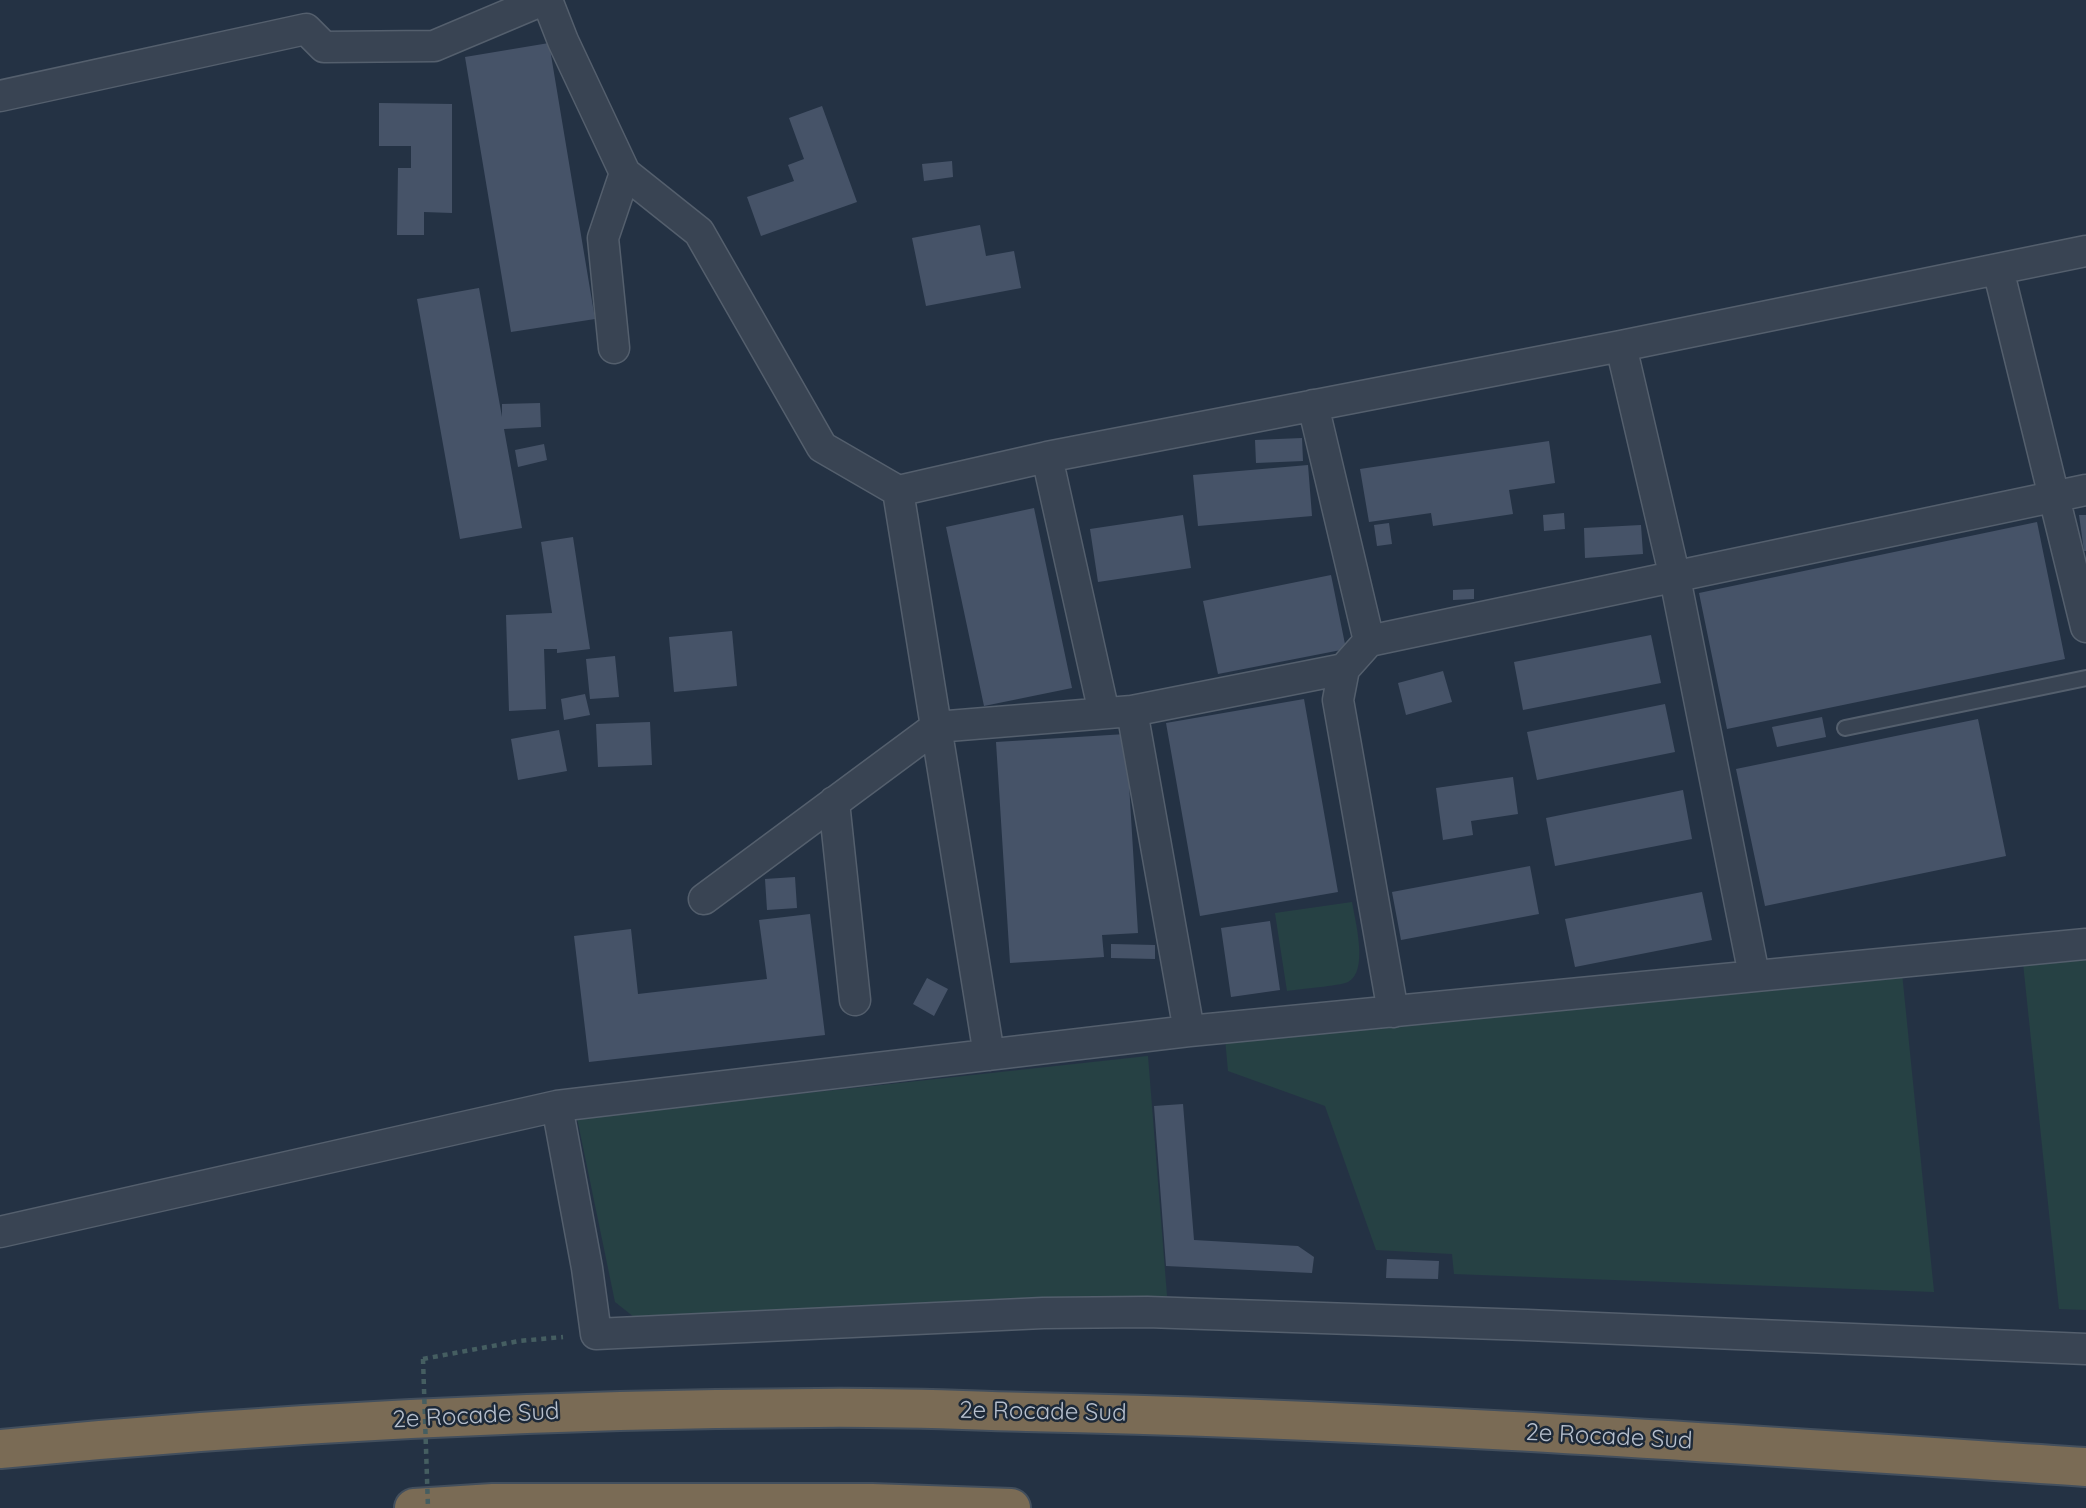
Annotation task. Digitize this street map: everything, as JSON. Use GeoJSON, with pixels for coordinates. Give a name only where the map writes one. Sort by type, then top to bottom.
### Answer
{"type":"FeatureCollection","features":[{"type":"Feature","properties":{"kind":"highway","name":"2e Rocade Sud"},"geometry":{"type":"LineString","coordinates":[[0,1449],[352,1422],[566,1412],[821,1408],[1106,1413],[1359,1422],[2086,1467]]}},
{"type":"Feature","properties":{"kind":"highway"},"geometry":{"type":"LineString","coordinates":[[414,1508],[493,1503],[872,1503],[1011,1508]]}},
{"type":"Feature","properties":{"kind":"street"},"geometry":{"type":"LineString","coordinates":[[0,96],[306,29],[324,47],[434,46],[545,0],[625,173],[699,232],[822,447],[898,491],[1047,457],[1621,346],[2086,251]]}},
{"type":"Feature","properties":{"kind":"street"},"geometry":{"type":"LineString","coordinates":[[614,348],[603,238],[625,173]]}},
{"type":"Feature","properties":{"kind":"street"},"geometry":{"type":"LineString","coordinates":[[1998,269],[2086,627]]}},
{"type":"Feature","properties":{"kind":"street"},"geometry":{"type":"LineString","coordinates":[[1621,346],[1675,578],[1754,975]]}},
{"type":"Feature","properties":{"kind":"street"},"geometry":{"type":"LineString","coordinates":[[1313,405],[1369,641]]}},
{"type":"Feature","properties":{"kind":"street"},"geometry":{"type":"LineString","coordinates":[[1047,457],[1118,712],[1189,1031]]}},
{"type":"Feature","properties":{"kind":"street"},"geometry":{"type":"LineString","coordinates":[[898,491],[989,1055]]}},
{"type":"Feature","properties":{"kind":"street"},"geometry":{"type":"LineString","coordinates":[[1393,1012],[1338,700],[1344,669],[1369,641],[2086,491]]}},
{"type":"Feature","properties":{"kind":"street"},"geometry":{"type":"LineString","coordinates":[[704,899],[936,727],[1118,712],[1344,669]]}},
{"type":"Feature","properties":{"kind":"street"},"geometry":{"type":"LineString","coordinates":[[834,802],[855,1000]]}},
{"type":"Feature","properties":{"kind":"street"},"geometry":{"type":"LineString","coordinates":[[0,1232],[557,1106],[1189,1031],[2086,944]]}},
{"type":"Feature","properties":{"kind":"street"},"geometry":{"type":"LineString","coordinates":[[557,1106],[587,1268],[596,1334],[1042,1313],[1147,1312],[2086,1349]]}},
{"type":"Feature","properties":{"kind":"lane"},"geometry":{"type":"LineString","coordinates":[[1845,728],[2086,678]]}},
{"type":"Feature","properties":{"kind":"path"},"geometry":{"type":"LineString","coordinates":[[428,1508],[423,1359],[519,1341],[596,1334]]}},
{"type":"Feature","properties":{"kind":"green space"},"geometry":{"type":"Polygon","coordinates":[[[1352,902],[1359,945],[1358,968],[1354,976],[1348,982],[1287,991],[1275,913],[1352,902]]]}},
{"type":"Feature","properties":{"kind":"green space"},"geometry":{"type":"Polygon","coordinates":[[[2086,948],[2086,1310],[2059,1309],[2022,953],[2086,948]]]}},
{"type":"Feature","properties":{"kind":"green space"},"geometry":{"type":"Polygon","coordinates":[[[1902,973],[1934,1292],[1454,1274],[1452,1254],[1376,1250],[1325,1106],[1228,1071],[1225,1038],[1902,973]]]}},
{"type":"Feature","properties":{"kind":"green space"},"geometry":{"type":"Polygon","coordinates":[[[1148,1056],[1167,1296],[634,1317],[615,1302],[577,1118],[1148,1056]]]}},
{"type":"Feature","properties":{"kind":"building"},"geometry":{"type":"Polygon","coordinates":[[[549,43],[595,319],[511,332],[465,57],[549,43]]]}},
{"type":"Feature","properties":{"kind":"building"},"geometry":{"type":"Polygon","coordinates":[[[379,103],[452,104],[452,213],[424,212],[424,235],[397,235],[398,168],[411,168],[411,146],[379,146],[379,103]]]}},
{"type":"Feature","properties":{"kind":"building"},"geometry":{"type":"Polygon","coordinates":[[[822,106],[857,202],[761,236],[747,197],[794,181],[788,165],[804,159],[789,118],[822,106]]]}},
{"type":"Feature","properties":{"kind":"building"},"geometry":{"type":"Polygon","coordinates":[[[952,161],[953,177],[924,181],[922,164],[952,161]]]}},
{"type":"Feature","properties":{"kind":"building"},"geometry":{"type":"Polygon","coordinates":[[[980,225],[986,256],[1014,251],[1021,288],[926,306],[912,238],[980,225]]]}},
{"type":"Feature","properties":{"kind":"building"},"geometry":{"type":"Polygon","coordinates":[[[479,288],[502,417],[502,404],[540,403],[541,427],[504,429],[522,528],[460,539],[417,299],[479,288]]]}},
{"type":"Feature","properties":{"kind":"building"},"geometry":{"type":"Polygon","coordinates":[[[1302,438],[1303,461],[1256,463],[1255,440],[1302,438]]]}},
{"type":"Feature","properties":{"kind":"building"},"geometry":{"type":"Polygon","coordinates":[[[1549,441],[1555,483],[1509,490],[1513,514],[1433,526],[1431,513],[1369,522],[1360,469],[1549,441]]]}},
{"type":"Feature","properties":{"kind":"building"},"geometry":{"type":"Polygon","coordinates":[[[544,444],[547,460],[518,467],[515,450],[544,444]]]}},
{"type":"Feature","properties":{"kind":"building"},"geometry":{"type":"Polygon","coordinates":[[[1308,465],[1312,516],[1198,526],[1193,475],[1308,465]]]}},
{"type":"Feature","properties":{"kind":"building"},"geometry":{"type":"Polygon","coordinates":[[[1034,508],[1072,688],[984,706],[946,527],[1034,508]]]}},
{"type":"Feature","properties":{"kind":"building"},"geometry":{"type":"Polygon","coordinates":[[[1564,513],[1565,529],[1544,531],[1543,515],[1564,513]]]}},
{"type":"Feature","properties":{"kind":"building"},"geometry":{"type":"Polygon","coordinates":[[[1183,515],[1191,568],[1098,582],[1090,529],[1183,515]]]}},
{"type":"Feature","properties":{"kind":"building"},"geometry":{"type":"Polygon","coordinates":[[[2079,515],[2086,515],[2086,551],[2084,551],[2079,515]]]}},
{"type":"Feature","properties":{"kind":"building"},"geometry":{"type":"Polygon","coordinates":[[[2037,522],[2065,659],[1727,729],[1699,593],[2037,522]]]}},
{"type":"Feature","properties":{"kind":"building"},"geometry":{"type":"Polygon","coordinates":[[[1389,523],[1392,544],[1377,546],[1374,525],[1389,523]]]}},
{"type":"Feature","properties":{"kind":"building"},"geometry":{"type":"Polygon","coordinates":[[[1641,525],[1643,554],[1585,558],[1584,528],[1641,525]]]}},
{"type":"Feature","properties":{"kind":"building"},"geometry":{"type":"Polygon","coordinates":[[[573,537],[590,649],[557,653],[557,649],[544,649],[546,709],[509,711],[506,615],[552,613],[541,542],[573,537]]]}},
{"type":"Feature","properties":{"kind":"building"},"geometry":{"type":"Polygon","coordinates":[[[1331,575],[1346,649],[1218,674],[1203,601],[1331,575]]]}},
{"type":"Feature","properties":{"kind":"building"},"geometry":{"type":"Polygon","coordinates":[[[1474,589],[1474,599],[1453,600],[1453,590],[1474,589]]]}},
{"type":"Feature","properties":{"kind":"building"},"geometry":{"type":"Polygon","coordinates":[[[732,631],[737,686],[674,692],[669,637],[732,631]]]}},
{"type":"Feature","properties":{"kind":"building"},"geometry":{"type":"Polygon","coordinates":[[[1651,635],[1661,683],[1523,710],[1514,662],[1651,635]]]}},
{"type":"Feature","properties":{"kind":"building"},"geometry":{"type":"Polygon","coordinates":[[[615,656],[619,697],[590,699],[586,659],[615,656]]]}},
{"type":"Feature","properties":{"kind":"building"},"geometry":{"type":"Polygon","coordinates":[[[1443,671],[1452,702],[1406,715],[1398,683],[1443,671]]]}},
{"type":"Feature","properties":{"kind":"building"},"geometry":{"type":"Polygon","coordinates":[[[585,694],[590,715],[564,720],[561,699],[585,694]]]}},
{"type":"Feature","properties":{"kind":"building"},"geometry":{"type":"Polygon","coordinates":[[[1304,699],[1338,892],[1200,916],[1166,723],[1304,699]]]}},
{"type":"Feature","properties":{"kind":"building"},"geometry":{"type":"Polygon","coordinates":[[[1665,704],[1675,752],[1537,780],[1527,732],[1665,704]]]}},
{"type":"Feature","properties":{"kind":"building"},"geometry":{"type":"Polygon","coordinates":[[[1822,717],[1826,737],[1777,747],[1772,727],[1822,717]]]}},
{"type":"Feature","properties":{"kind":"building"},"geometry":{"type":"Polygon","coordinates":[[[1978,719],[2006,856],[1765,906],[1736,769],[1978,719]]]}},
{"type":"Feature","properties":{"kind":"building"},"geometry":{"type":"Polygon","coordinates":[[[650,722],[652,765],[598,767],[596,724],[650,722]]]}},
{"type":"Feature","properties":{"kind":"building"},"geometry":{"type":"Polygon","coordinates":[[[559,730],[567,771],[518,780],[511,739],[559,730]]]}},
{"type":"Feature","properties":{"kind":"building"},"geometry":{"type":"Polygon","coordinates":[[[1126,734],[1138,933],[1102,935],[1104,957],[1010,963],[996,742],[1126,734]]]}},
{"type":"Feature","properties":{"kind":"building"},"geometry":{"type":"Polygon","coordinates":[[[1513,777],[1518,814],[1471,821],[1473,835],[1443,840],[1436,788],[1513,777]]]}},
{"type":"Feature","properties":{"kind":"building"},"geometry":{"type":"Polygon","coordinates":[[[1683,790],[1692,839],[1555,866],[1546,818],[1683,790]]]}},
{"type":"Feature","properties":{"kind":"building"},"geometry":{"type":"Polygon","coordinates":[[[1530,866],[1539,914],[1401,940],[1392,892],[1530,866]]]}},
{"type":"Feature","properties":{"kind":"building"},"geometry":{"type":"Polygon","coordinates":[[[795,877],[797,908],[767,910],[765,879],[795,877]]]}},
{"type":"Feature","properties":{"kind":"building"},"geometry":{"type":"Polygon","coordinates":[[[1702,892],[1712,940],[1575,967],[1565,919],[1702,892]]]}},
{"type":"Feature","properties":{"kind":"building"},"geometry":{"type":"Polygon","coordinates":[[[810,914],[825,1035],[589,1062],[574,936],[631,929],[638,994],[767,979],[759,920],[810,914]]]}},
{"type":"Feature","properties":{"kind":"building"},"geometry":{"type":"Polygon","coordinates":[[[1270,921],[1280,990],[1231,997],[1221,928],[1270,921]]]}},
{"type":"Feature","properties":{"kind":"building"},"geometry":{"type":"Polygon","coordinates":[[[1111,944],[1155,945],[1155,959],[1111,958],[1111,944]]]}},
{"type":"Feature","properties":{"kind":"building"},"geometry":{"type":"Polygon","coordinates":[[[927,978],[948,989],[934,1016],[913,1004],[927,978]]]}},
{"type":"Feature","properties":{"kind":"building"},"geometry":{"type":"Polygon","coordinates":[[[1183,1104],[1194,1240],[1298,1246],[1314,1257],[1312,1273],[1166,1266],[1154,1106],[1183,1104]]]}},
{"type":"Feature","properties":{"kind":"building"},"geometry":{"type":"Polygon","coordinates":[[[1387,1259],[1439,1261],[1438,1279],[1386,1278],[1387,1259]]]}}]}
